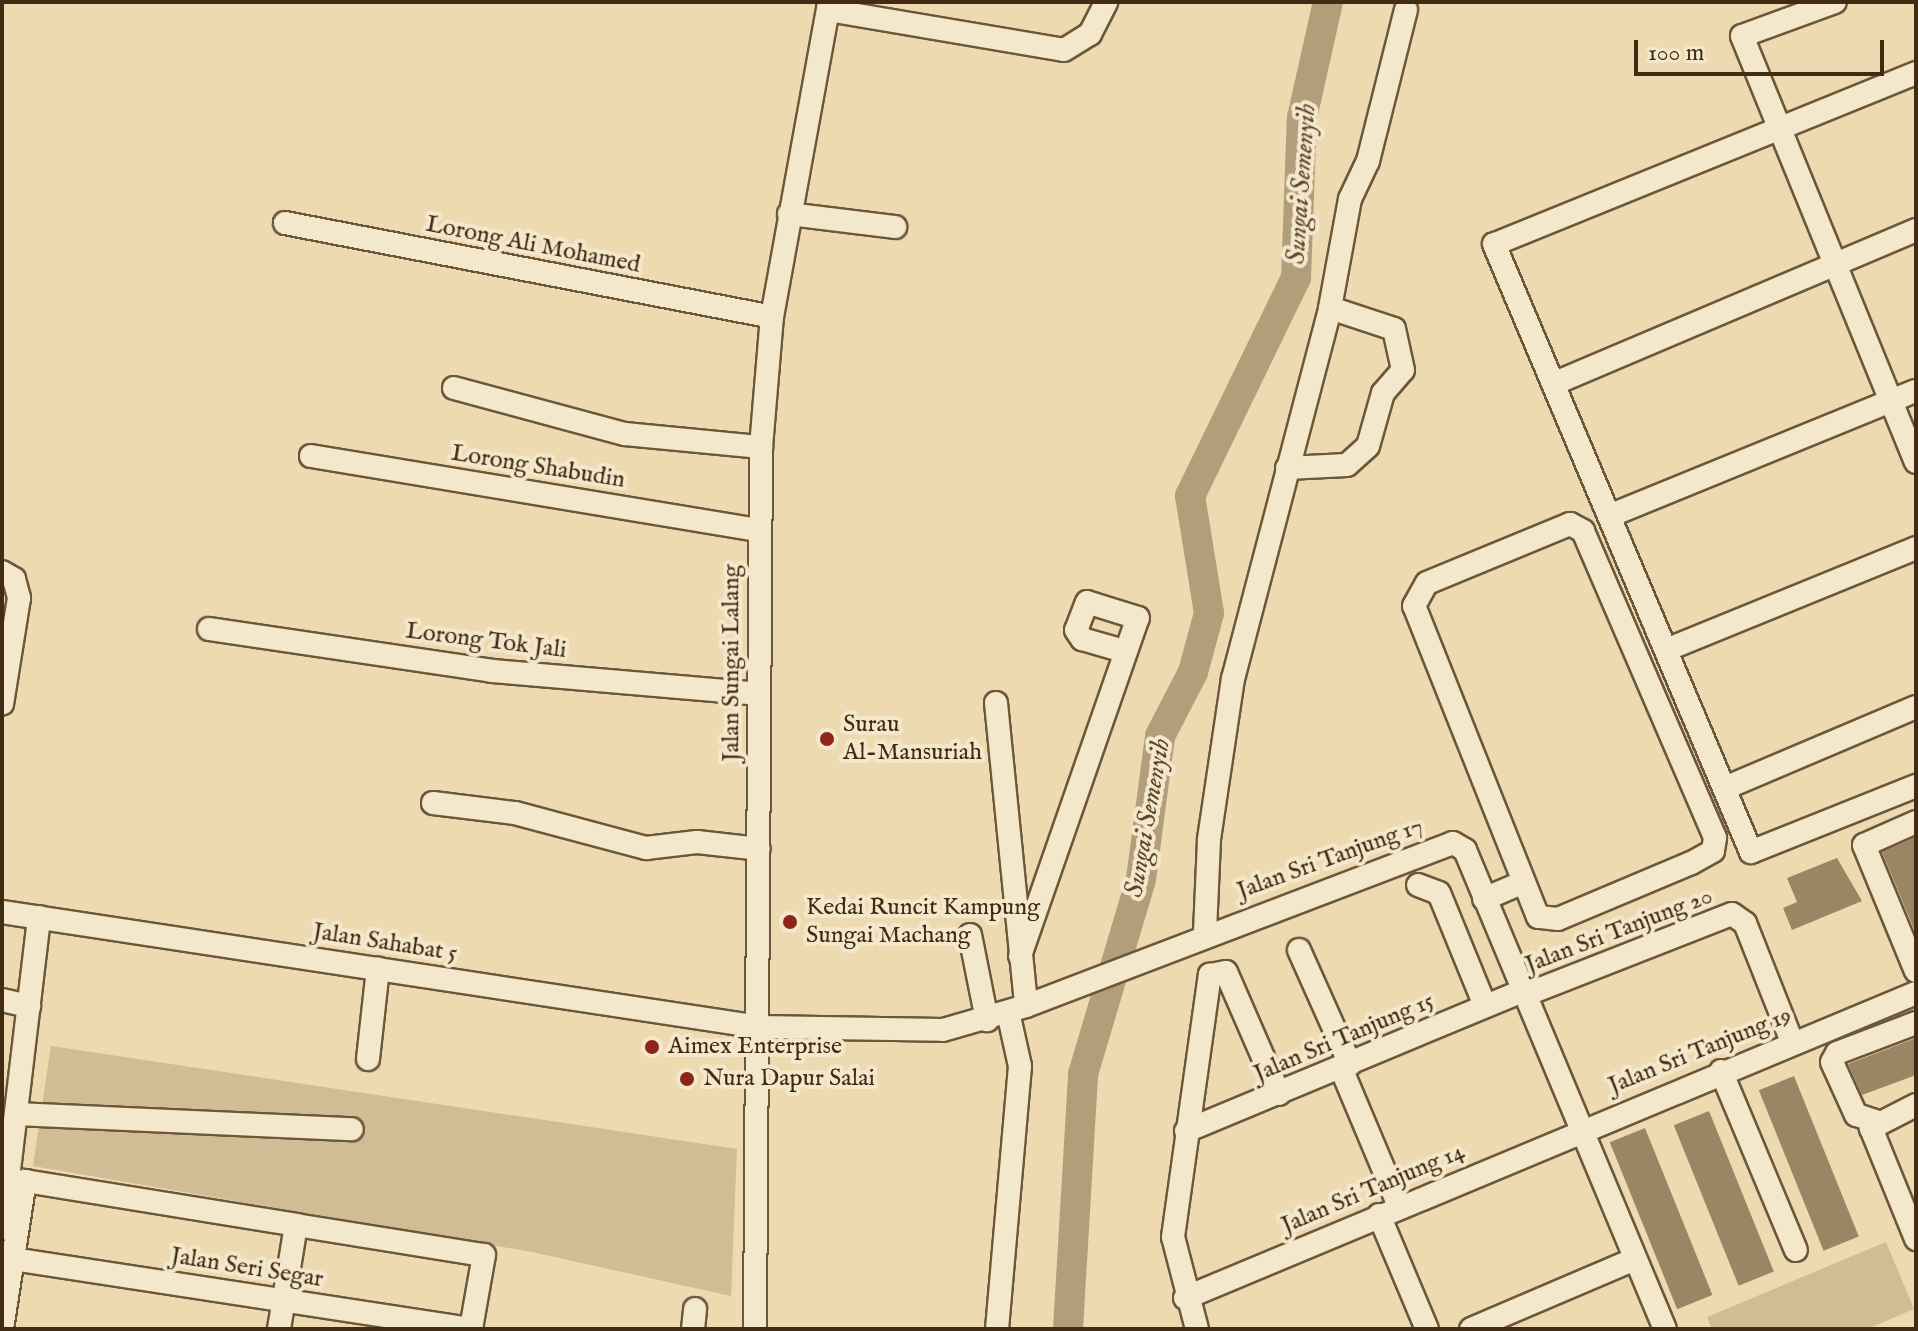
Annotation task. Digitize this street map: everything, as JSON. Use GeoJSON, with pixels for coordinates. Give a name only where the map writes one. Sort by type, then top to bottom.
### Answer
{"type":"FeatureCollection","features":[{"type":"Feature","properties":{"kind":"street"},"geometry":{"type":"LineString","coordinates":[[828,6],[1064,50],[1090,34],[1106,2]]}},
{"type":"Feature","properties":{"kind":"street"},"geometry":{"type":"LineString","coordinates":[[1742,36],[1756,20],[1797,2]]}},
{"type":"Feature","properties":{"kind":"street"},"geometry":{"type":"LineString","coordinates":[[1742,36],[1835,2]]}},
{"type":"Feature","properties":{"kind":"street","name":"Jalan Sungai Lalang"},"geometry":{"type":"LineString","coordinates":[[755,1329],[760,1027],[757,530],[761,447],[772,317],[828,6]]}},
{"type":"Feature","properties":{"kind":"street"},"geometry":{"type":"LineString","coordinates":[[1205,932],[1225,724],[1287,468],[1330,308],[1350,199],[1368,161],[1406,10]]}},
{"type":"Feature","properties":{"kind":"street"},"geometry":{"type":"LineString","coordinates":[[1742,36],[1916,462]]}},
{"type":"Feature","properties":{"kind":"street"},"geometry":{"type":"LineString","coordinates":[[1916,73],[1494,244],[1751,852],[1916,786]]}},
{"type":"Feature","properties":{"kind":"street"},"geometry":{"type":"LineString","coordinates":[[789,214],[895,227]]}},
{"type":"Feature","properties":{"kind":"street","name":"Lorong Ali Mohamed"},"geometry":{"type":"LineString","coordinates":[[285,223],[772,317]]}},
{"type":"Feature","properties":{"kind":"street"},"geometry":{"type":"LineString","coordinates":[[1553,384],[1916,230]]}},
{"type":"Feature","properties":{"kind":"street"},"geometry":{"type":"LineString","coordinates":[[1287,468],[1347,465],[1368,446],[1383,393],[1403,370],[1394,329],[1330,308]]}},
{"type":"Feature","properties":{"kind":"street"},"geometry":{"type":"LineString","coordinates":[[454,388],[625,434],[761,447]]}},
{"type":"Feature","properties":{"kind":"street"},"geometry":{"type":"LineString","coordinates":[[1609,516],[1916,391]]}},
{"type":"Feature","properties":{"kind":"street","name":"Lorong Shabudin"},"geometry":{"type":"LineString","coordinates":[[311,456],[757,530]]}},
{"type":"Feature","properties":{"kind":"street"},"geometry":{"type":"LineString","coordinates":[[1570,524],[1583,531],[1715,838],[1713,851],[1691,863],[1558,919],[1538,917],[1524,882],[1414,606],[1427,583],[1570,524]]}},
{"type":"Feature","properties":{"kind":"street"},"geometry":{"type":"LineString","coordinates":[[1666,650],[1916,548]]}},
{"type":"Feature","properties":{"kind":"street"},"geometry":{"type":"LineString","coordinates":[[2,572],[14,579],[19,598],[2,704]]}},
{"type":"Feature","properties":{"kind":"street","name":"Lorong Tok Jali"},"geometry":{"type":"LineString","coordinates":[[209,629],[492,671],[758,694]]}},
{"type":"Feature","properties":{"kind":"street"},"geometry":{"type":"LineString","coordinates":[[1007,1013],[1020,956],[1124,651]]}},
{"type":"Feature","properties":{"kind":"street"},"geometry":{"type":"LineString","coordinates":[[996,703],[1020,956]]}},
{"type":"Feature","properties":{"kind":"street"},"geometry":{"type":"LineString","coordinates":[[1725,788],[1916,707]]}},
{"type":"Feature","properties":{"kind":"street"},"geometry":{"type":"LineString","coordinates":[[433,803],[515,813],[646,848],[697,842],[759,849]]}},
{"type":"Feature","properties":{"kind":"street"},"geometry":{"type":"LineString","coordinates":[[1915,967],[1864,845],[1916,822]]}},
{"type":"Feature","properties":{"kind":"street","name":"Jalan Sri Tanjung 17"},"geometry":{"type":"LineString","coordinates":[[760,1027],[943,1030],[1007,1013],[1205,932],[1453,843],[1465,850],[1665,1329]]}},
{"type":"Feature","properties":{"kind":"street"},"geometry":{"type":"LineString","coordinates":[[1484,899],[1524,882]]}},
{"type":"Feature","properties":{"kind":"street"},"geometry":{"type":"LineString","coordinates":[[1418,885],[1439,893],[1485,1006]]}},
{"type":"Feature","properties":{"kind":"street","name":"Jalan Sahabat 5"},"geometry":{"type":"LineString","coordinates":[[2,912],[760,1027]]}},
{"type":"Feature","properties":{"kind":"street","name":"Jalan Sri Tanjung 20"},"geometry":{"type":"LineString","coordinates":[[1524,993],[1732,914],[1745,923],[1792,1042]]}},
{"type":"Feature","properties":{"kind":"street"},"geometry":{"type":"LineString","coordinates":[[2,1229],[16,1114],[10,1088],[29,1006],[39,917]]}},
{"type":"Feature","properties":{"kind":"street"},"geometry":{"type":"LineString","coordinates":[[970,935],[1007,1013],[1020,1066],[997,1329]]}},
{"type":"Feature","properties":{"kind":"street"},"geometry":{"type":"LineString","coordinates":[[1299,950],[1346,1066],[1427,1329]]}},
{"type":"Feature","properties":{"kind":"street"},"geometry":{"type":"LineString","coordinates":[[368,1059],[378,969]]}},
{"type":"Feature","properties":{"kind":"street"},"geometry":{"type":"LineString","coordinates":[[1197,1329],[1185,1298],[1173,1237],[1204,982],[1217,972],[1226,972],[1279,1094]]}},
{"type":"Feature","properties":{"kind":"street","name":"Jalan Sri Tanjung 15"},"geometry":{"type":"LineString","coordinates":[[1186,1131],[1485,1006],[1524,993]]}},
{"type":"Feature","properties":{"kind":"street","name":"Jalan Sri Tanjung 19"},"geometry":{"type":"LineString","coordinates":[[1580,1128],[1916,993]]}},
{"type":"Feature","properties":{"kind":"street"},"geometry":{"type":"LineString","coordinates":[[2,1000],[29,1006]]}},
{"type":"Feature","properties":{"kind":"street"},"geometry":{"type":"LineString","coordinates":[[1916,1023],[1837,1053],[1832,1062],[1856,1115],[1873,1124],[1907,1193],[1916,1239]]}},
{"type":"Feature","properties":{"kind":"street"},"geometry":{"type":"LineString","coordinates":[[1721,1071],[1796,1250]]}},
{"type":"Feature","properties":{"kind":"street"},"geometry":{"type":"LineString","coordinates":[[1873,1124],[1916,1105]]}},
{"type":"Feature","properties":{"kind":"street"},"geometry":{"type":"LineString","coordinates":[[16,1114],[352,1129]]}},
{"type":"Feature","properties":{"kind":"street","name":"Jalan Sri Tanjung 14"},"geometry":{"type":"LineString","coordinates":[[1185,1298],[1580,1128]]}},
{"type":"Feature","properties":{"kind":"street"},"geometry":{"type":"LineString","coordinates":[[2,1329],[25,1181],[484,1255],[472,1329]]}},
{"type":"Feature","properties":{"kind":"street"},"geometry":{"type":"LineString","coordinates":[[279,1329],[296,1225]]}},
{"type":"Feature","properties":{"kind":"street","name":"Jalan Seri Segar"},"geometry":{"type":"LineString","coordinates":[[13,1259],[472,1329]]}},
{"type":"Feature","properties":{"kind":"street"},"geometry":{"type":"LineString","coordinates":[[1471,1329],[1635,1259]]}},
{"type":"Feature","properties":{"kind":"street"},"geometry":{"type":"LineString","coordinates":[[745,1329],[755,1304]]}},
{"type":"Feature","properties":{"kind":"shaded area"},"geometry":{"type":"Polygon","coordinates":[[[51,1046],[737,1149],[731,1296],[532,1252],[33,1166],[51,1046]]]}},
{"type":"Feature","properties":{"kind":"shaded area"},"geometry":{"type":"Polygon","coordinates":[[[1886,1242],[1914,1309],[1867,1329],[1712,1329],[1707,1317],[1886,1242]]]}},
{"type":"Feature","properties":{"kind":"building"},"geometry":{"type":"Polygon","coordinates":[[[1916,837],[1916,934],[1882,852],[1916,837]]]}},
{"type":"Feature","properties":{"kind":"building"},"geometry":{"type":"Polygon","coordinates":[[[1837,858],[1862,901],[1792,930],[1783,908],[1797,902],[1787,878],[1837,858]]]}},
{"type":"Feature","properties":{"kind":"building"},"geometry":{"type":"Polygon","coordinates":[[[1916,1038],[1916,1075],[1862,1095],[1848,1064],[1916,1038]]]}},
{"type":"Feature","properties":{"kind":"building"},"geometry":{"type":"Polygon","coordinates":[[[1794,1076],[1859,1236],[1824,1251],[1759,1090],[1794,1076]]]}},
{"type":"Feature","properties":{"kind":"building"},"geometry":{"type":"Polygon","coordinates":[[[1709,1111],[1774,1271],[1739,1286],[1674,1125],[1709,1111]]]}},
{"type":"Feature","properties":{"kind":"building"},"geometry":{"type":"Polygon","coordinates":[[[1645,1128],[1712,1295],[1677,1309],[1610,1142],[1645,1128]]]}},
{"type":"Feature","properties":{"kind":"waterway","name":"Sungai Semenyih"},"geometry":{"type":"LineString","coordinates":[[1068,1329],[1083,1074],[1141,879],[1160,736],[1193,672],[1209,613],[1190,496],[1296,278],[1302,118],[1328,2]]}},
{"type":"Feature","properties":{"kind":"place","name":"Surau Al-Mansuriah"},"geometry":{"type":"Point","coordinates":[827,739]}},
{"type":"Feature","properties":{"kind":"place","name":"Kedai Runcit Kampung Sungai Machang"},"geometry":{"type":"Point","coordinates":[790,922]}},
{"type":"Feature","properties":{"kind":"place","name":"Aimex Enterprise"},"geometry":{"type":"Point","coordinates":[652,1047]}},
{"type":"Feature","properties":{"kind":"place","name":"Nura Dapur Salai"},"geometry":{"type":"Point","coordinates":[687,1079]}}]}
